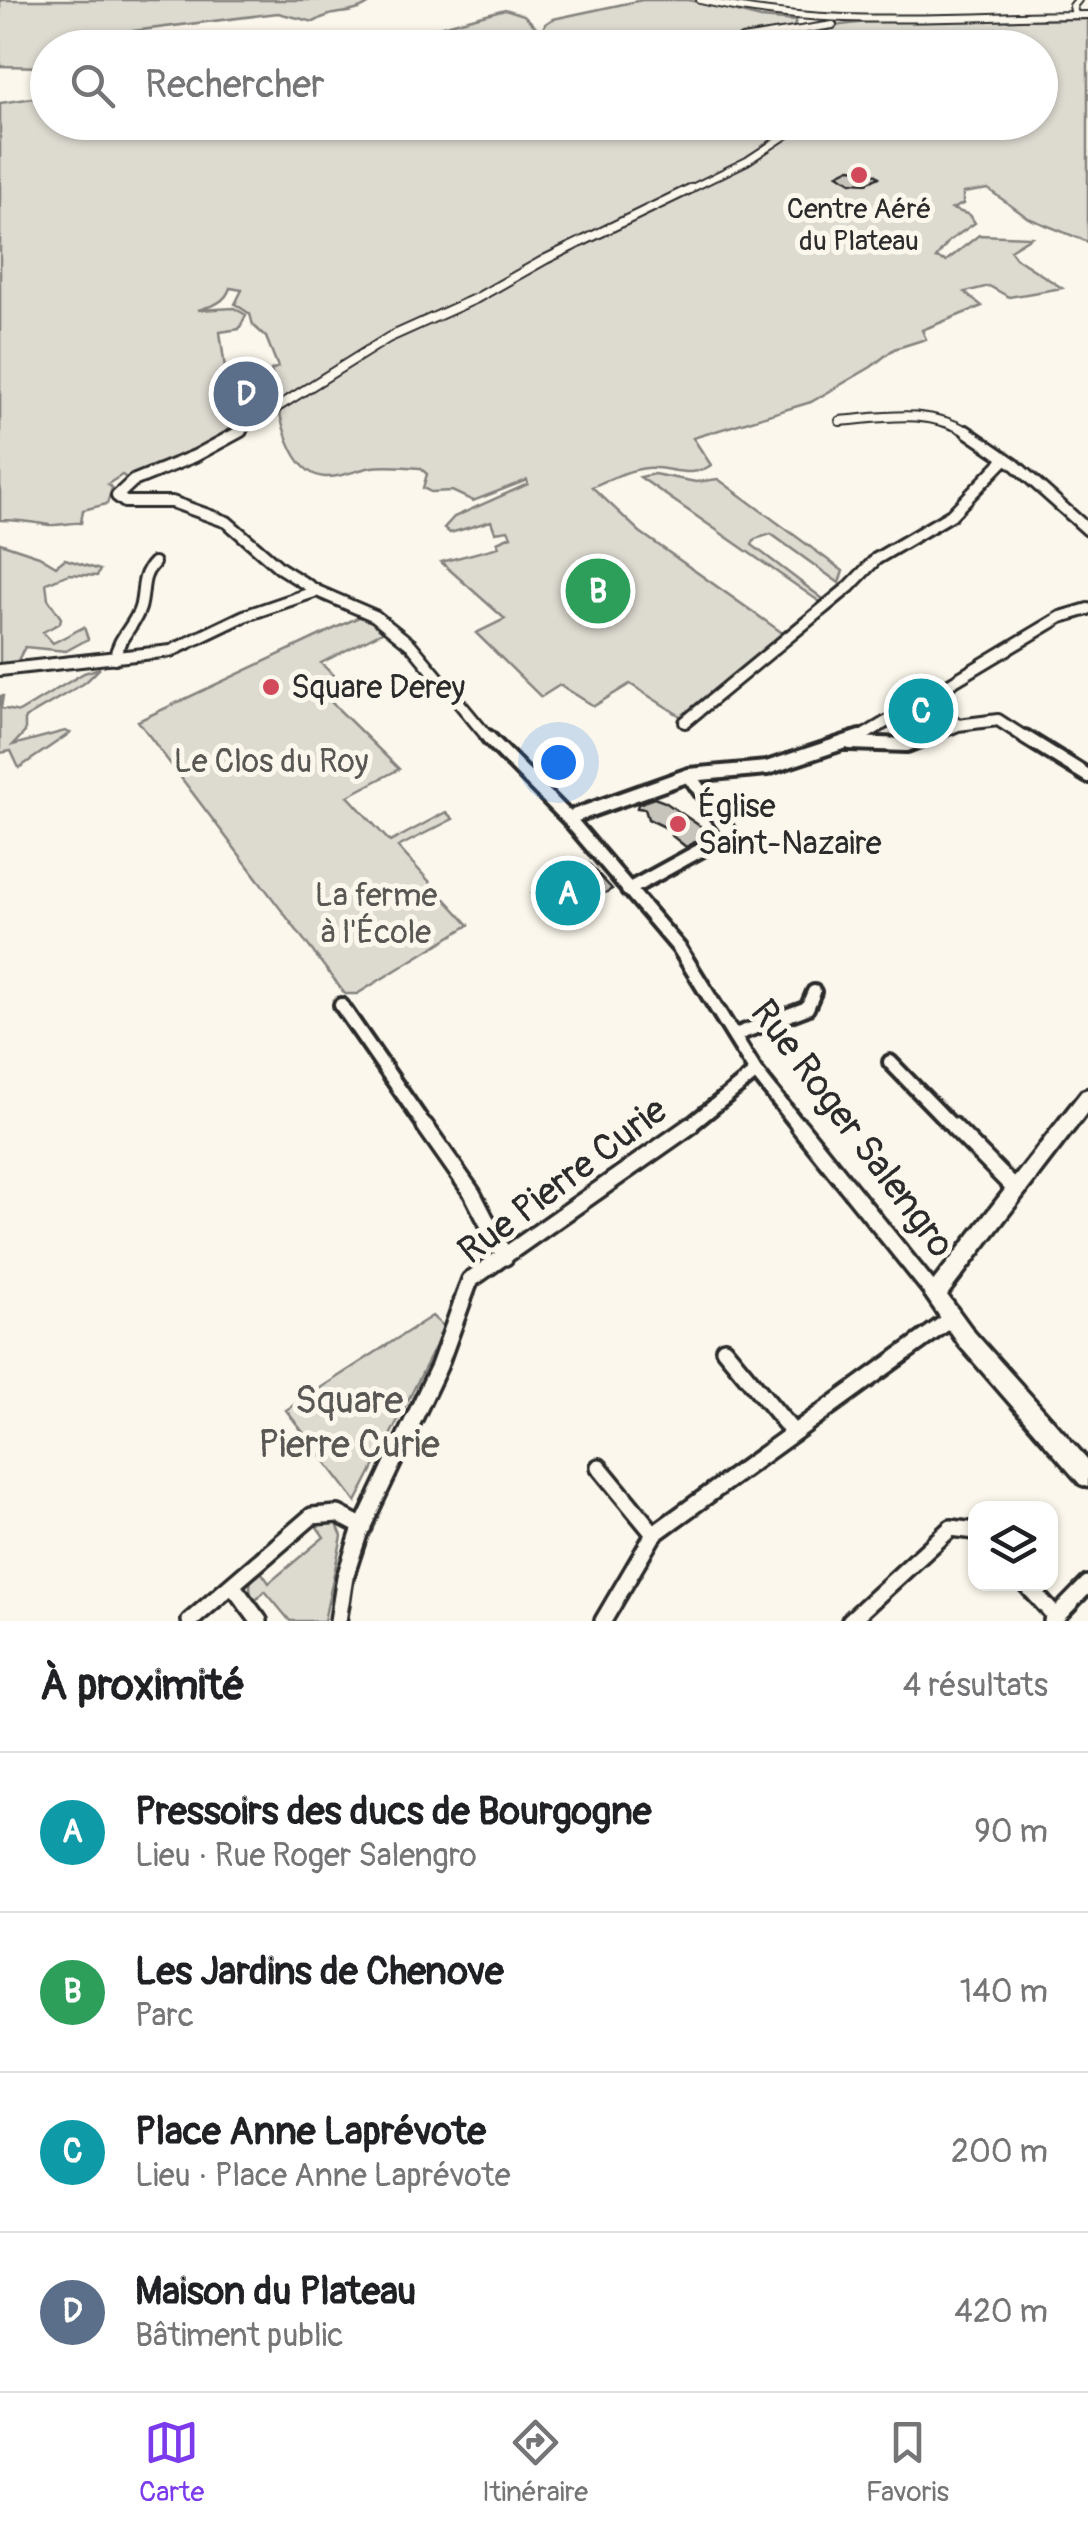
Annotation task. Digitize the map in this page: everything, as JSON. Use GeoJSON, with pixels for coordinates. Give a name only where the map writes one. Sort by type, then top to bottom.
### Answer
{"type":"FeatureCollection","features":[{"type":"Feature","properties":{"kind":"street"},"geometry":{"type":"LineString","coordinates":[[700,0],[776,18],[1088,15]]}},
{"type":"Feature","properties":{"kind":"street"},"geometry":{"type":"LineString","coordinates":[[1076,15],[1073,6],[1078,0]]}},
{"type":"Feature","properties":{"kind":"street"},"geometry":{"type":"LineString","coordinates":[[798,30],[867,19]]}},
{"type":"Feature","properties":{"kind":"street","name":"Rue Roger Salengro"},"geometry":{"type":"LineString","coordinates":[[779,140],[747,162],[546,259],[467,303],[388,338],[276,410],[195,456],[133,481],[117,496],[125,502],[172,502],[227,522],[280,568],[390,626],[423,659],[509,762],[568,818],[678,948],[756,1072],[951,1318],[1088,1476]]}},
{"type":"Feature","properties":{"kind":"street"},"geometry":{"type":"LineString","coordinates":[[840,421],[933,415],[960,427],[1057,499],[1087,528]]}},
{"type":"Feature","properties":{"kind":"street"},"geometry":{"type":"LineString","coordinates":[[685,722],[848,587],[864,564],[956,512],[1004,460]]}},
{"type":"Feature","properties":{"kind":"street"},"geometry":{"type":"LineString","coordinates":[[115,658],[120,634],[140,606],[140,582],[154,564]]}},
{"type":"Feature","properties":{"kind":"street"},"geometry":{"type":"LineString","coordinates":[[0,670],[186,646],[244,616],[317,590]]}},
{"type":"Feature","properties":{"kind":"street"},"geometry":{"type":"LineString","coordinates":[[568,818],[689,776],[768,768],[850,743],[1061,618],[1086,610]]}},
{"type":"Feature","properties":{"kind":"street"},"geometry":{"type":"LineString","coordinates":[[924,698],[958,725]]}},
{"type":"Feature","properties":{"kind":"street"},"geometry":{"type":"LineString","coordinates":[[850,743],[907,745],[958,725],[998,720],[1088,776]]}},
{"type":"Feature","properties":{"kind":"street"},"geometry":{"type":"LineString","coordinates":[[628,890],[730,834],[689,776]]}},
{"type":"Feature","properties":{"kind":"street"},"geometry":{"type":"LineString","coordinates":[[735,1035],[807,1008],[814,992]]}},
{"type":"Feature","properties":{"kind":"street"},"geometry":{"type":"LineString","coordinates":[[341,1005],[472,1193],[506,1257]]}},
{"type":"Feature","properties":{"kind":"street"},"geometry":{"type":"LineString","coordinates":[[890,1062],[1016,1190]]}},
{"type":"Feature","properties":{"kind":"street","name":"Rue Pierre Curie"},"geometry":{"type":"LineString","coordinates":[[338,1621],[350,1553],[460,1324],[470,1280],[701,1118],[756,1072]]}},
{"type":"Feature","properties":{"kind":"street"},"geometry":{"type":"LineString","coordinates":[[935,1294],[1088,1097]]}},
{"type":"Feature","properties":{"kind":"street"},"geometry":{"type":"LineString","coordinates":[[602,1621],[654,1534],[951,1318]]}},
{"type":"Feature","properties":{"kind":"street"},"geometry":{"type":"LineString","coordinates":[[724,1349],[792,1430]]}},
{"type":"Feature","properties":{"kind":"street"},"geometry":{"type":"LineString","coordinates":[[599,1467],[654,1534]]}},
{"type":"Feature","properties":{"kind":"street"},"geometry":{"type":"LineString","coordinates":[[190,1621],[312,1516],[338,1514],[363,1527]]}},
{"type":"Feature","properties":{"kind":"street"},"geometry":{"type":"LineString","coordinates":[[850,1621],[951,1528],[968,1530]]}},
{"type":"Feature","properties":{"kind":"street"},"geometry":{"type":"LineString","coordinates":[[1032,1591],[1054,1619],[1088,1584]]}},
{"type":"Feature","properties":{"kind":"street"},"geometry":{"type":"LineString","coordinates":[[232,1585],[259,1621]]}},
{"type":"Feature","properties":{"kind":"green space"},"geometry":{"type":"Polygon","coordinates":[[[0,0],[374,0],[314,22],[278,13],[141,30],[30,30],[30,67],[0,66],[0,0]]]}},
{"type":"Feature","properties":{"kind":"green space"},"geometry":{"type":"Polygon","coordinates":[[[642,0],[689,0],[761,18],[796,21],[792,30],[543,30],[553,19],[642,0]]]}},
{"type":"Feature","properties":{"kind":"green space"},"geometry":{"type":"Polygon","coordinates":[[[505,9],[524,15],[539,30],[428,30],[505,9]]]}},
{"type":"Feature","properties":{"kind":"green space"},"geometry":{"type":"Polygon","coordinates":[[[1088,19],[1088,242],[1028,218],[988,189],[963,193],[963,204],[952,209],[970,215],[975,223],[949,241],[936,258],[946,261],[979,235],[1031,237],[1010,250],[1062,288],[1009,297],[989,286],[965,292],[982,306],[922,330],[926,339],[894,349],[811,402],[693,438],[711,465],[696,472],[640,469],[592,487],[640,532],[784,634],[685,719],[630,684],[594,706],[560,685],[541,697],[476,633],[505,619],[441,562],[499,547],[497,542],[511,536],[508,530],[495,532],[491,521],[450,533],[444,528],[454,517],[528,484],[527,480],[473,501],[452,491],[431,492],[423,488],[427,474],[420,468],[372,467],[331,477],[312,473],[292,450],[280,417],[271,370],[278,367],[266,337],[253,325],[250,314],[235,304],[242,290],[230,288],[221,300],[198,310],[234,308],[246,315],[239,329],[220,332],[228,390],[222,401],[267,398],[268,410],[199,451],[128,479],[122,475],[108,484],[112,488],[107,504],[83,510],[81,523],[53,525],[0,520],[0,103],[30,99],[30,140],[1058,140],[1058,30],[800,30],[866,22],[1088,19]]]}},
{"type":"Feature","properties":{"kind":"green space"},"geometry":{"type":"Polygon","coordinates":[[[654,474],[696,482],[718,479],[843,571],[839,583],[771,534],[755,539],[752,545],[823,599],[820,602],[640,477],[654,474]]]}},
{"type":"Feature","properties":{"kind":"green space"},"geometry":{"type":"Polygon","coordinates":[[[0,543],[56,566],[65,559],[100,570],[97,576],[69,574],[46,583],[48,599],[61,618],[60,623],[43,632],[53,643],[84,627],[88,639],[66,651],[25,647],[17,662],[0,666],[0,543]]]}},
{"type":"Feature","properties":{"kind":"green space","name":"Le Clos du Roy"},"geometry":{"type":"Polygon","coordinates":[[[361,616],[386,630],[321,663],[336,678],[325,696],[399,769],[348,796],[390,842],[446,812],[453,819],[398,847],[469,925],[357,994],[345,994],[138,721],[361,616]]]}},
{"type":"Feature","properties":{"kind":"green space"},"geometry":{"type":"Polygon","coordinates":[[[100,668],[86,682],[25,718],[25,732],[13,745],[70,733],[19,768],[11,751],[0,753],[0,696],[1,708],[19,712],[84,673],[100,668]]]}},
{"type":"Feature","properties":{"kind":"green space","name":"Square Pierre Curie"},"geometry":{"type":"Polygon","coordinates":[[[432,1316],[443,1326],[442,1334],[356,1502],[286,1410],[432,1316]]]}},
{"type":"Feature","properties":{"kind":"green space"},"geometry":{"type":"Polygon","coordinates":[[[335,1519],[342,1536],[324,1621],[290,1621],[265,1591],[253,1603],[250,1585],[256,1574],[260,1570],[269,1583],[324,1537],[315,1524],[335,1519]]]}},
{"type":"Feature","properties":{"kind":"building","name":"Centre Aéré du Plateau"},"geometry":{"type":"Polygon","coordinates":[[[850,168],[870,170],[879,177],[867,183],[851,182],[838,174],[850,168]]]}},
{"type":"Feature","properties":{"kind":"building","name":"Église Saint-Nazaire"},"geometry":{"type":"Polygon","coordinates":[[[654,798],[710,833],[686,847],[671,835],[675,832],[648,819],[645,809],[637,808],[654,798]]]}},
{"type":"Feature","properties":{"kind":"building"},"geometry":{"type":"Polygon","coordinates":[[[589,864],[612,889],[556,922],[532,894],[589,864]]]}},
{"type":"Feature","properties":{"kind":"place","name":"Centre Aéré du Plateau"},"geometry":{"type":"Point","coordinates":[859,175]}},
{"type":"Feature","properties":{"kind":"place","name":"Maison du Plateau"},"geometry":{"type":"Point","coordinates":[246,394]}},
{"type":"Feature","properties":{"kind":"place","name":"Les Jardins de Chenove"},"geometry":{"type":"Point","coordinates":[598,591]}},
{"type":"Feature","properties":{"kind":"place","name":"Square Derey"},"geometry":{"type":"Point","coordinates":[271,687]}},
{"type":"Feature","properties":{"kind":"place","name":"Place Anne Laprévote"},"geometry":{"type":"Point","coordinates":[921,711]}},
{"type":"Feature","properties":{"kind":"place","name":"Église Saint-Nazaire"},"geometry":{"type":"Point","coordinates":[678,824]}},
{"type":"Feature","properties":{"kind":"place","name":"Pressoirs des ducs de Bourgogne"},"geometry":{"type":"Point","coordinates":[568,893]}},
{"type":"Feature","properties":{"kind":"park label","name":"La ferme à l'École"},"geometry":{"type":"Point","coordinates":[376,914]}}]}
